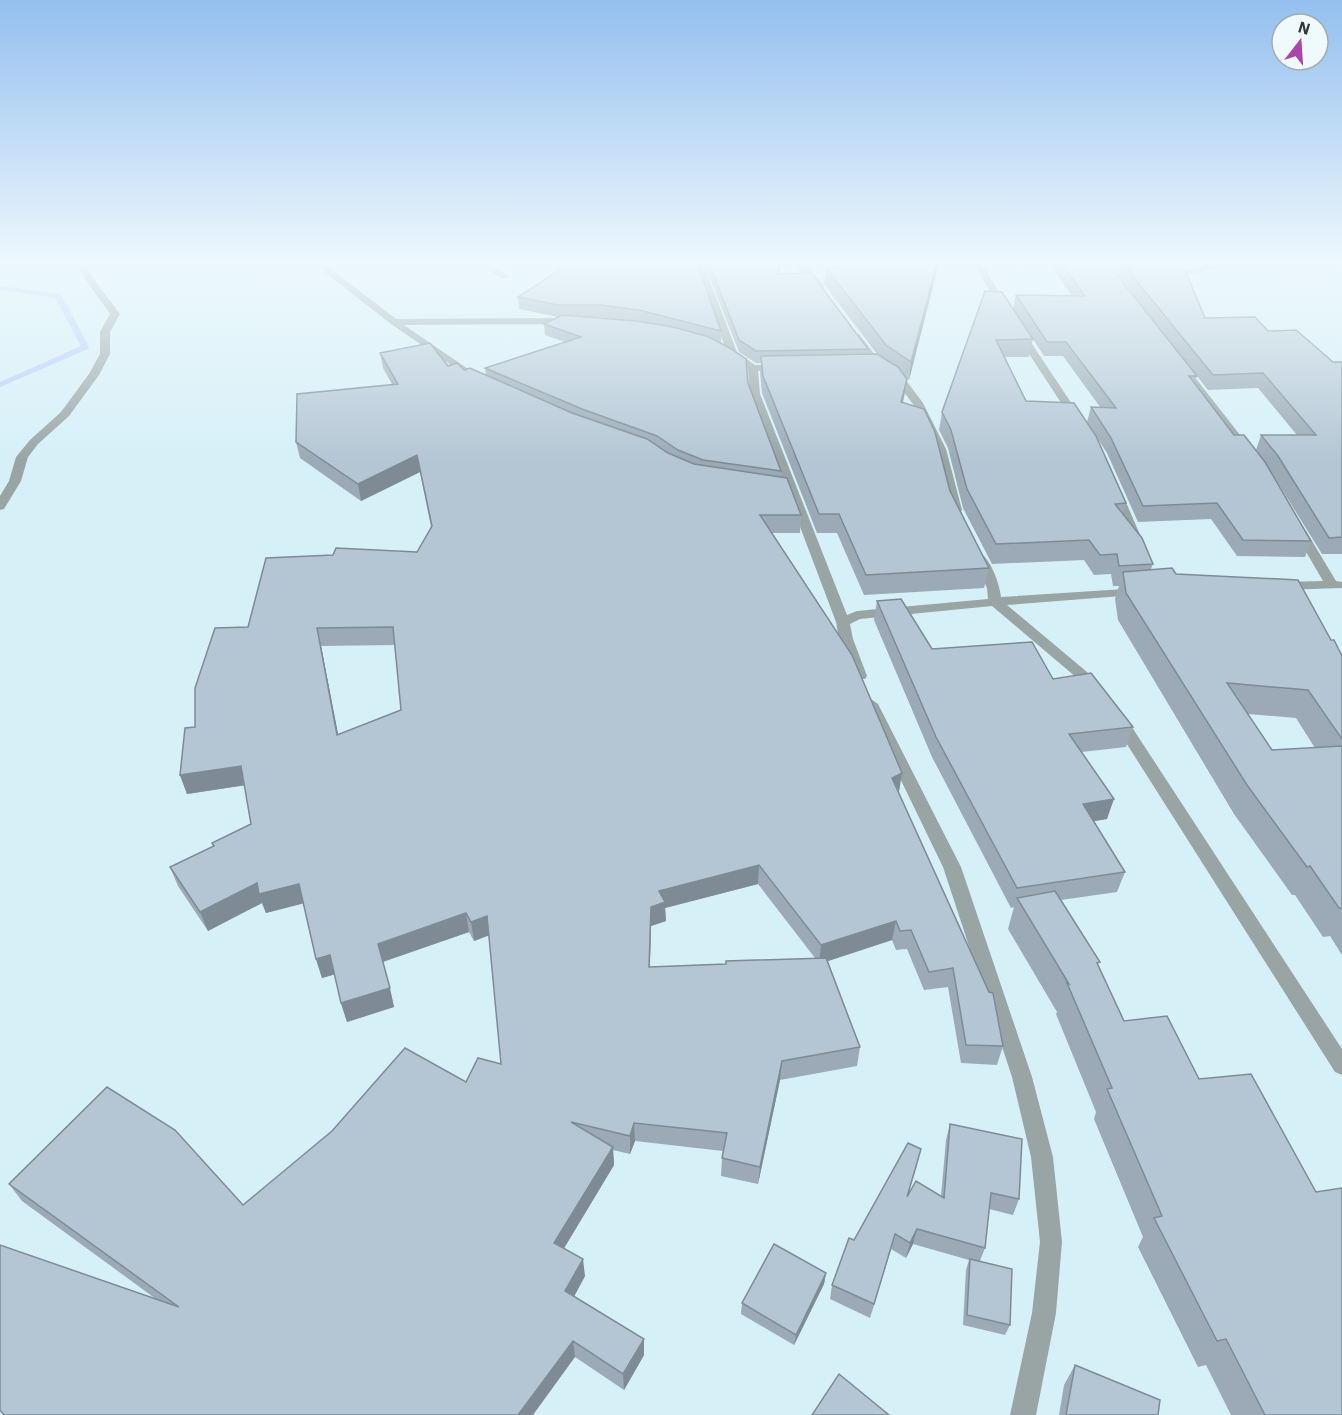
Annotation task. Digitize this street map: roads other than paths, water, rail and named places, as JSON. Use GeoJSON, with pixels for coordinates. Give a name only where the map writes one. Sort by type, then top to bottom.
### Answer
{"type":"FeatureCollection","features":[{"type":"Feature","properties":{"kind":"street"},"geometry":{"type":"LineString","coordinates":[[0,506],[15,482],[22,457],[34,442],[65,414],[94,375],[105,354],[107,329]]}},
{"type":"Feature","properties":{"kind":"street"},"geometry":{"type":"LineString","coordinates":[[404,329],[481,383]]}},
{"type":"Feature","properties":{"kind":"street"},"geometry":{"type":"LineString","coordinates":[[724,329],[733,354]]}},
{"type":"Feature","properties":{"kind":"street"},"geometry":{"type":"LineString","coordinates":[[850,329],[873,366],[901,381],[918,404],[940,448],[955,509],[994,588],[995,602],[1082,675],[1123,724],[1342,1066]]}},
{"type":"Feature","properties":{"kind":"street"},"geometry":{"type":"LineString","coordinates":[[1018,329],[1082,426]]}},
{"type":"Feature","properties":{"kind":"street"},"geometry":{"type":"LineString","coordinates":[[716,345],[753,368],[797,367]]}},
{"type":"Feature","properties":{"kind":"street"},"geometry":{"type":"LineString","coordinates":[[1175,358],[1252,457]]}},
{"type":"Feature","properties":{"kind":"street"},"geometry":{"type":"LineString","coordinates":[[753,368],[755,394],[785,489],[843,622],[846,639],[867,695],[952,867],[1022,1077],[1042,1157],[1051,1242],[1044,1313],[1023,1415]]}},
{"type":"Feature","properties":{"kind":"street"},"geometry":{"type":"LineString","coordinates":[[1113,486],[1140,548]]}},
{"type":"Feature","properties":{"kind":"street"},"geometry":{"type":"LineString","coordinates":[[1296,525],[1337,585]]}},
{"type":"Feature","properties":{"kind":"street"},"geometry":{"type":"LineString","coordinates":[[1274,587],[1337,585]]}},
{"type":"Feature","properties":{"kind":"street"},"geometry":{"type":"LineString","coordinates":[[843,622],[857,615],[1147,590]]}},
{"type":"Feature","properties":{"kind":"waterway"},"geometry":{"type":"LineString","coordinates":[[0,385],[85,347],[75,329]]}}]}
